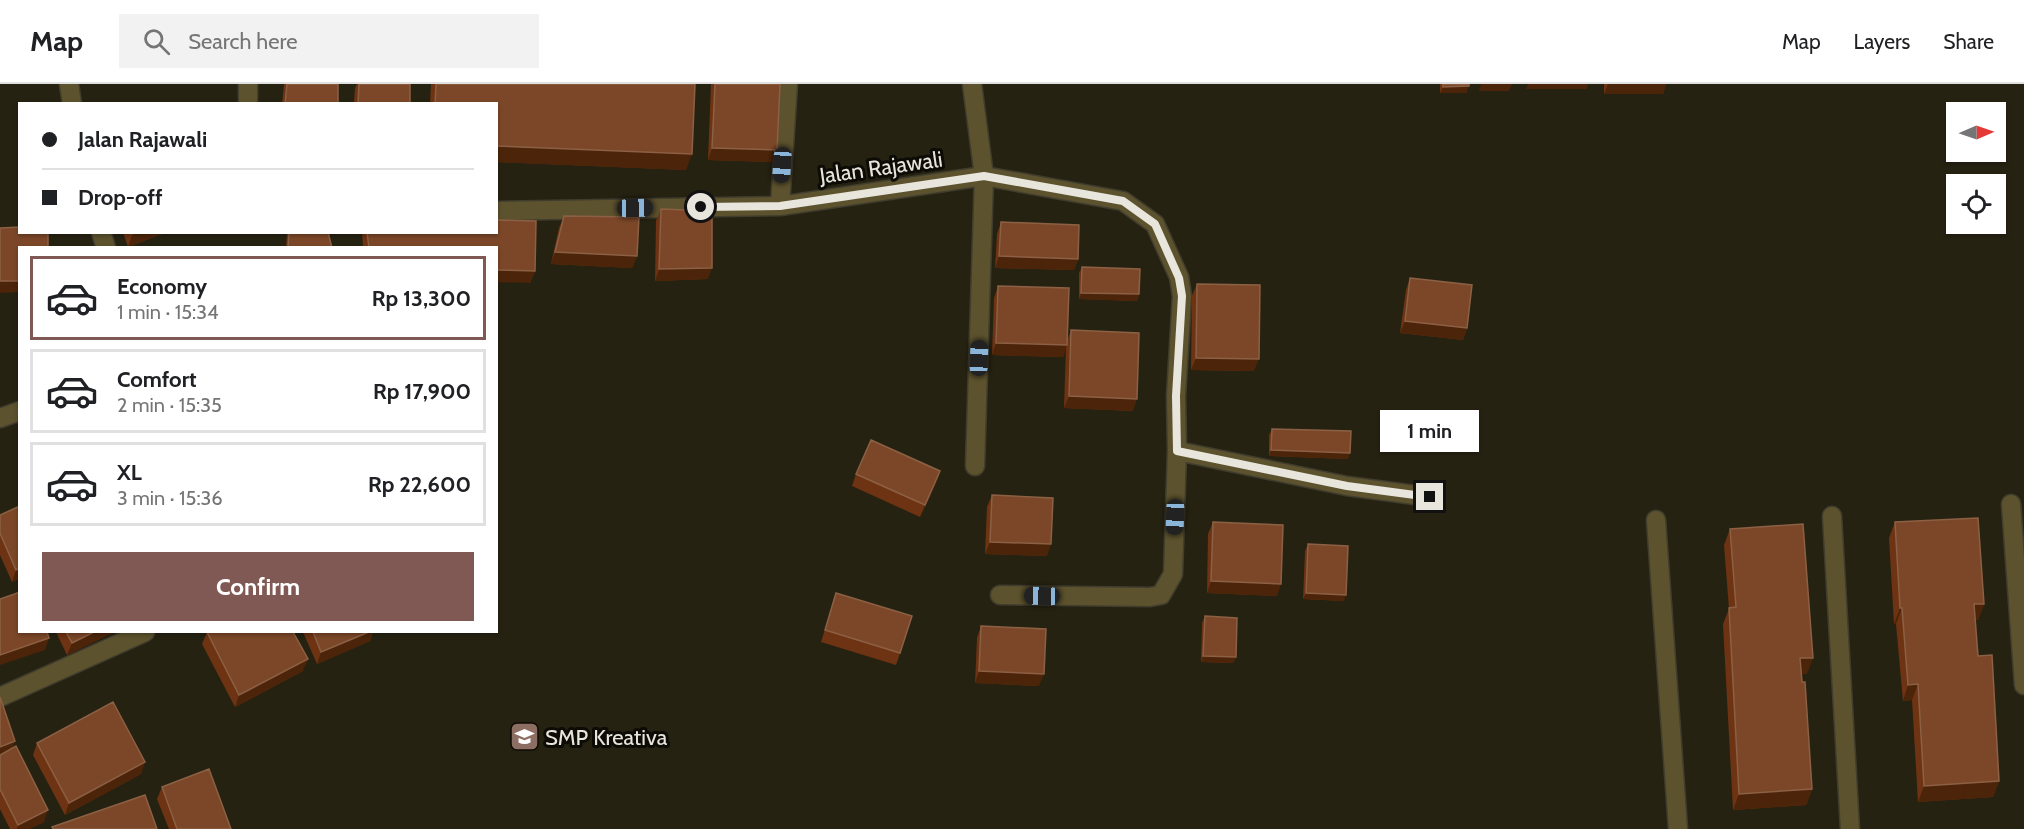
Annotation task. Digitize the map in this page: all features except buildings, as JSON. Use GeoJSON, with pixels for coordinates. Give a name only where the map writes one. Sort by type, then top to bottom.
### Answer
{"type":"FeatureCollection","features":[{"type":"Feature","properties":{"kind":"street"},"geometry":{"type":"LineString","coordinates":[[69,84],[72,102]]}},
{"type":"Feature","properties":{"kind":"street"},"geometry":{"type":"LineString","coordinates":[[248,84],[248,102]]}},
{"type":"Feature","properties":{"kind":"street"},"geometry":{"type":"LineString","coordinates":[[780,206],[788,84]]}},
{"type":"Feature","properties":{"kind":"street"},"geometry":{"type":"LineString","coordinates":[[972,84],[984,176],[975,466]]}},
{"type":"Feature","properties":{"kind":"street","name":"Jalan Rajawali"},"geometry":{"type":"LineString","coordinates":[[498,212],[780,206],[984,176],[1123,201],[1155,224],[1174,262],[1182,296],[1176,396],[1177,451],[1173,574],[1161,595],[1150,597],[1000,595]]}},
{"type":"Feature","properties":{"kind":"street"},"geometry":{"type":"LineString","coordinates":[[0,418],[18,412]]}},
{"type":"Feature","properties":{"kind":"street"},"geometry":{"type":"LineString","coordinates":[[1177,451],[1347,486],[1430,497]]}},
{"type":"Feature","properties":{"kind":"street"},"geometry":{"type":"LineString","coordinates":[[2011,504],[2024,686]]}},
{"type":"Feature","properties":{"kind":"street"},"geometry":{"type":"LineString","coordinates":[[1832,516],[1850,829]]}},
{"type":"Feature","properties":{"kind":"street"},"geometry":{"type":"LineString","coordinates":[[1656,520],[1677,829]]}},
{"type":"Feature","properties":{"kind":"street"},"geometry":{"type":"LineString","coordinates":[[0,697],[143,633]]}},
{"type":"Feature","properties":{"kind":"place","name":"SMP Kreativa"},"geometry":{"type":"Point","coordinates":[524,737]}},
{"type":"Feature","properties":{"kind":"route"},"geometry":{"type":"LineString","coordinates":[[701,207],[780,206],[984,176],[1123,201],[1155,224],[1174,262],[1179,278],[1182,296],[1176,396],[1177,451],[1347,486],[1430,497]]}}]}
